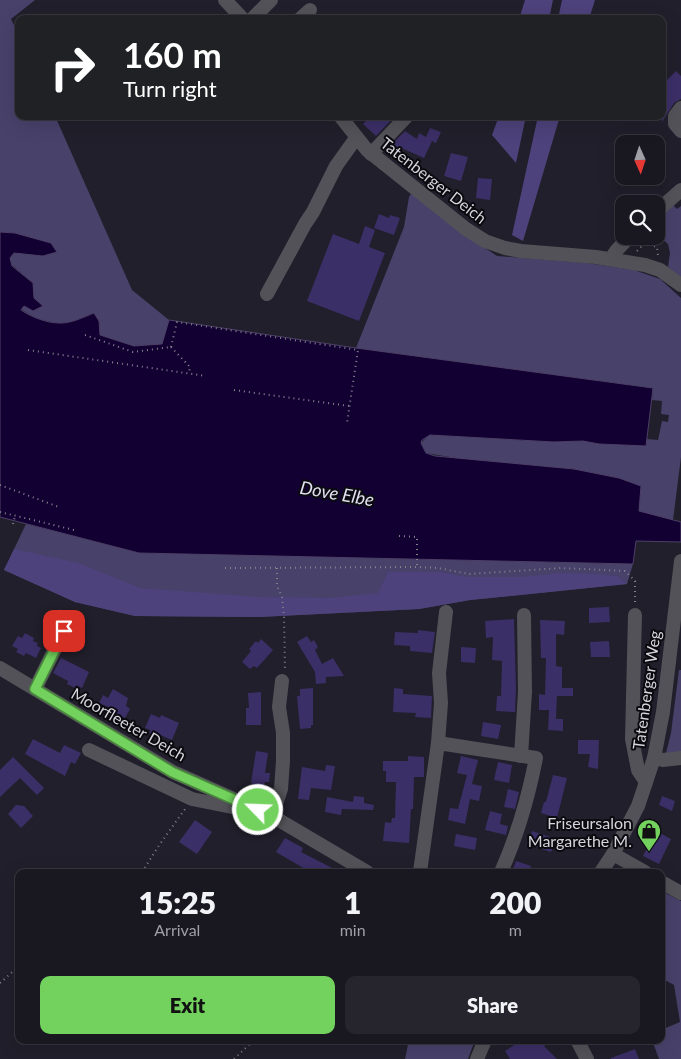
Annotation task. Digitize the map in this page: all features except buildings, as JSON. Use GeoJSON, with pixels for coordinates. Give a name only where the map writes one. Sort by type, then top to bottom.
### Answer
{"type":"FeatureCollection","features":[{"type":"Feature","properties":{"kind":"street"},"geometry":{"type":"LineString","coordinates":[[225,0],[239,15]]}},
{"type":"Feature","properties":{"kind":"street"},"geometry":{"type":"LineString","coordinates":[[256,15],[271,0]]}},
{"type":"Feature","properties":{"kind":"street"},"geometry":{"type":"LineString","coordinates":[[681,108],[675,116],[675,124],[681,131]]}},
{"type":"Feature","properties":{"kind":"street","name":"Tatenberger Deich"},"geometry":{"type":"LineString","coordinates":[[345,120],[356,138],[371,154],[466,229],[486,241],[505,248],[521,251],[645,265],[660,270],[681,286]]}},
{"type":"Feature","properties":{"kind":"street"},"geometry":{"type":"LineString","coordinates":[[371,154],[403,120]]}},
{"type":"Feature","properties":{"kind":"street"},"geometry":{"type":"LineString","coordinates":[[266,294],[313,212],[336,166],[356,138]]}},
{"type":"Feature","properties":{"kind":"street"},"geometry":{"type":"LineString","coordinates":[[665,204],[681,190]]}},
{"type":"Feature","properties":{"kind":"street"},"geometry":{"type":"LineString","coordinates":[[611,260],[621,245]]}},
{"type":"Feature","properties":{"kind":"street","name":"Tatenberger Weg"},"geometry":{"type":"LineString","coordinates":[[602,869],[613,854],[634,814],[654,758],[663,712],[681,561]]}},
{"type":"Feature","properties":{"kind":"street"},"geometry":{"type":"LineString","coordinates":[[420,869],[442,703],[439,673],[446,612]]}},
{"type":"Feature","properties":{"kind":"street"},"geometry":{"type":"LineString","coordinates":[[521,756],[526,692],[524,615]]}},
{"type":"Feature","properties":{"kind":"street"},"geometry":{"type":"LineString","coordinates":[[634,616],[632,740],[638,770],[646,782]]}},
{"type":"Feature","properties":{"kind":"street"},"geometry":{"type":"LineString","coordinates":[[35,689],[64,631]]}},
{"type":"Feature","properties":{"kind":"street","name":"Moorfleeter Deich"},"geometry":{"type":"LineString","coordinates":[[0,668],[172,772],[272,816],[362,869]]}},
{"type":"Feature","properties":{"kind":"street"},"geometry":{"type":"LineString","coordinates":[[272,816],[281,789],[283,733],[279,708],[282,681]]}},
{"type":"Feature","properties":{"kind":"street"},"geometry":{"type":"LineString","coordinates":[[438,742],[536,758],[526,807],[514,842],[501,869]]}},
{"type":"Feature","properties":{"kind":"street","name":"Moorfleeter Deich"},"geometry":{"type":"LineString","coordinates":[[89,750],[192,799],[232,807],[244,804]]}},
{"type":"Feature","properties":{"kind":"street"},"geometry":{"type":"LineString","coordinates":[[654,758],[663,760],[681,758]]}},
{"type":"Feature","properties":{"kind":"street"},"geometry":{"type":"LineString","coordinates":[[613,854],[640,869]]}},
{"type":"Feature","properties":{"kind":"street"},"geometry":{"type":"LineString","coordinates":[[665,884],[681,893]]}},
{"type":"Feature","properties":{"kind":"street"},"geometry":{"type":"LineString","coordinates":[[477,1059],[483,1044]]}},
{"type":"Feature","properties":{"kind":"street"},"geometry":{"type":"LineString","coordinates":[[579,1044],[587,1059]]}},
{"type":"Feature","properties":{"kind":"path"},"geometry":{"type":"LineString","coordinates":[[171,347],[177,322],[358,350],[346,423]]}},
{"type":"Feature","properties":{"kind":"path"},"geometry":{"type":"LineString","coordinates":[[85,335],[133,352],[171,347]]}},
{"type":"Feature","properties":{"kind":"path"},"geometry":{"type":"LineString","coordinates":[[171,347],[190,367],[189,374]]}},
{"type":"Feature","properties":{"kind":"path"},"geometry":{"type":"LineString","coordinates":[[28,350],[206,376]]}},
{"type":"Feature","properties":{"kind":"path"},"geometry":{"type":"LineString","coordinates":[[234,390],[349,406]]}},
{"type":"Feature","properties":{"kind":"path"},"geometry":{"type":"LineString","coordinates":[[0,485],[59,507]]}},
{"type":"Feature","properties":{"kind":"path"},"geometry":{"type":"LineString","coordinates":[[0,512],[74,530]]}},
{"type":"Feature","properties":{"kind":"path"},"geometry":{"type":"LineString","coordinates":[[12,524],[15,516]]}},
{"type":"Feature","properties":{"kind":"path"},"geometry":{"type":"LineString","coordinates":[[399,536],[417,536],[418,567]]}},
{"type":"Feature","properties":{"kind":"path"},"geometry":{"type":"LineString","coordinates":[[225,568],[418,567],[438,568],[470,574],[561,568],[624,571],[635,581],[634,616]]}},
{"type":"Feature","properties":{"kind":"path"},"geometry":{"type":"LineString","coordinates":[[277,568],[277,586],[282,596],[286,666]]}},
{"type":"Feature","properties":{"kind":"path"},"geometry":{"type":"LineString","coordinates":[[144,869],[192,799]]}},
{"type":"Feature","properties":{"kind":"path"},"geometry":{"type":"LineString","coordinates":[[0,983],[15,970]]}},
{"type":"Feature","properties":{"kind":"path"},"geometry":{"type":"LineString","coordinates":[[234,1059],[250,1044]]}},
{"type":"Feature","properties":{"kind":"shaded area"},"geometry":{"type":"Polygon","coordinates":[[[0,0],[35,0],[11,19],[15,28],[15,120],[57,120],[132,290],[169,320],[163,344],[134,346],[100,335],[99,321],[93,313],[72,321],[59,323],[39,319],[21,309],[34,298],[33,283],[12,265],[10,258],[14,253],[43,256],[57,252],[15,233],[0,232],[0,0]]]}},
{"type":"Feature","properties":{"kind":"shaded area"},"geometry":{"type":"Polygon","coordinates":[[[525,0],[553,0],[550,15],[520,15],[525,0]]]}},
{"type":"Feature","properties":{"kind":"shaded area"},"geometry":{"type":"Polygon","coordinates":[[[562,0],[595,0],[590,15],[559,15],[562,0]]]}},
{"type":"Feature","properties":{"kind":"shaded area"},"geometry":{"type":"Polygon","coordinates":[[[498,120],[525,120],[516,163],[492,135],[498,120]]]}},
{"type":"Feature","properties":{"kind":"shaded area"},"geometry":{"type":"Polygon","coordinates":[[[537,120],[559,120],[523,241],[512,235],[537,120]]]}},
{"type":"Feature","properties":{"kind":"shaded area"},"geometry":{"type":"Polygon","coordinates":[[[412,192],[473,240],[497,256],[587,263],[634,270],[660,279],[681,298],[681,457],[673,520],[639,512],[619,478],[574,469],[474,461],[426,453],[421,443],[429,435],[554,442],[583,441],[599,444],[646,446],[647,439],[658,440],[662,421],[668,422],[669,415],[661,414],[662,401],[652,400],[653,388],[356,348],[404,227],[409,197],[412,192]]]}},
{"type":"Feature","properties":{"kind":"shaded area"},"geometry":{"type":"Polygon","coordinates":[[[673,205],[677,209],[681,206],[681,278],[668,267],[670,253],[668,244],[665,242],[665,213],[673,205]]]}},
{"type":"Feature","properties":{"kind":"shaded area"},"geometry":{"type":"Polygon","coordinates":[[[26,524],[139,553],[633,564],[627,584],[470,600],[419,609],[259,617],[135,616],[75,602],[4,570],[26,524]]]}},
{"type":"Feature","properties":{"kind":"shaded area"},"geometry":{"type":"Polygon","coordinates":[[[14,549],[79,563],[140,588],[258,597],[331,598],[378,593],[388,572],[439,572],[468,577],[524,577],[560,573],[592,574],[617,576],[627,584],[470,600],[419,609],[259,617],[135,616],[75,602],[4,570],[14,549]]]}},
{"type":"Feature","properties":{"kind":"shaded area"},"geometry":{"type":"Polygon","coordinates":[[[679,670],[681,670],[681,754],[666,753],[671,733],[679,670]]]}},
{"type":"Feature","properties":{"kind":"shaded area"},"geometry":{"type":"Polygon","coordinates":[[[665,893],[681,901],[681,1059],[659,1059],[653,1044],[665,1044],[665,1028],[680,1022],[674,985],[665,980],[665,893]]]}},
{"type":"Feature","properties":{"kind":"shaded area"},"geometry":{"type":"Polygon","coordinates":[[[408,1044],[474,1044],[468,1059],[405,1059],[408,1044]]]}},
{"type":"Feature","properties":{"kind":"water","name":"Dove Elbe"},"geometry":{"type":"Polygon","coordinates":[[[0,232],[15,233],[51,243],[57,252],[43,256],[14,253],[10,258],[12,266],[33,283],[34,298],[43,306],[33,311],[24,306],[21,310],[39,319],[59,323],[72,321],[94,313],[99,321],[100,335],[134,346],[162,344],[169,320],[356,348],[653,388],[646,446],[599,444],[583,441],[554,442],[430,435],[422,440],[421,443],[426,453],[435,456],[574,469],[619,478],[641,486],[639,511],[681,522],[681,542],[636,541],[633,564],[139,553],[0,517],[0,232]]]}},
{"type":"Feature","properties":{"kind":"place","name":"Friseursalon Margarethe M."},"geometry":{"type":"Point","coordinates":[649,852]}},
{"type":"Feature","properties":{"kind":"route"},"geometry":{"type":"LineString","coordinates":[[64,631],[35,689],[172,772],[258,810]]}}]}
